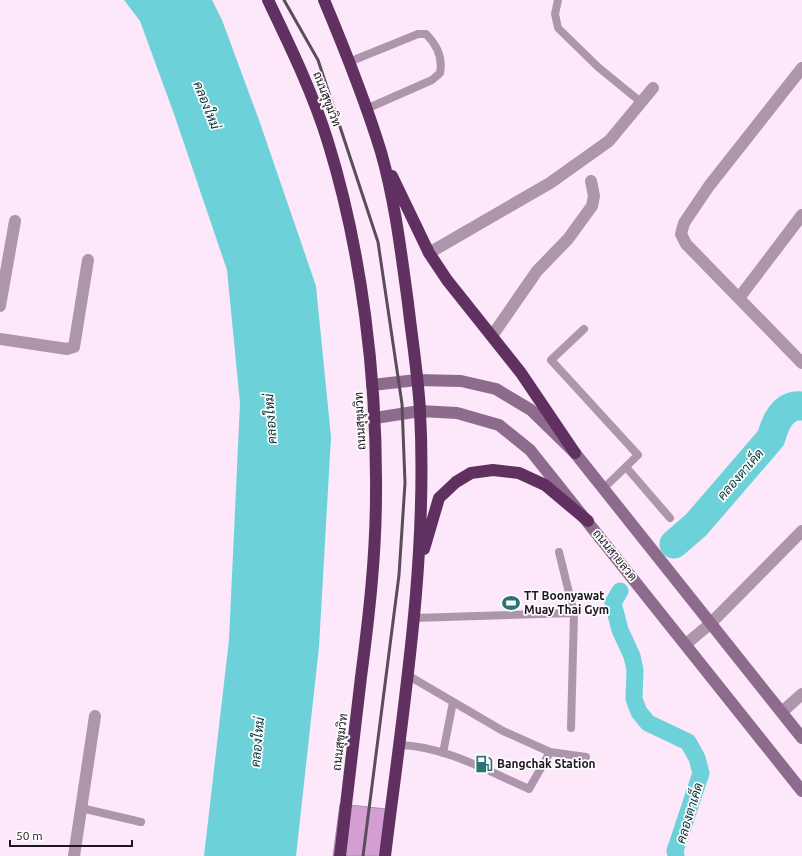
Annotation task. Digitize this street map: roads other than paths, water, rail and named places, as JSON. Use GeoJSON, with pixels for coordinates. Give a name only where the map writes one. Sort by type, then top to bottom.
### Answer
{"type":"FeatureCollection","features":[{"type":"Feature","properties":{"kind":"highway","name":"ถนนสุขุมวิท"},"geometry":{"type":"LineString","coordinates":[[268,0],[299,64],[328,141],[348,223],[363,305],[375,418],[376,494],[373,559],[367,628],[340,856]]}},
{"type":"Feature","properties":{"kind":"highway"},"geometry":{"type":"LineString","coordinates":[[324,0],[349,62],[381,153],[429,253],[452,286],[521,373],[574,453]]}},
{"type":"Feature","properties":{"kind":"highway"},"geometry":{"type":"LineString","coordinates":[[381,153],[400,237],[420,411],[420,502],[414,618],[409,676],[385,856]]}},
{"type":"Feature","properties":{"kind":"highway"},"geometry":{"type":"LineString","coordinates":[[417,576],[429,526],[439,498],[456,482],[471,473],[493,470],[519,473],[544,485],[588,521]]}},
{"type":"Feature","properties":{"kind":"main road"},"geometry":{"type":"LineString","coordinates":[[372,385],[417,380],[461,381],[496,389],[531,410],[574,453],[802,738]]}},
{"type":"Feature","properties":{"kind":"main road","name":"ถนนสายลวด"},"geometry":{"type":"LineString","coordinates":[[375,418],[420,411],[457,413],[499,425],[530,450],[802,791]]}},
{"type":"Feature","properties":{"kind":"street"},"geometry":{"type":"LineString","coordinates":[[801,360],[686,244],[681,234],[684,223],[709,186],[802,68]]}},
{"type":"Feature","properties":{"kind":"street"},"geometry":{"type":"LineString","coordinates":[[429,253],[550,183],[609,141],[653,88]]}},
{"type":"Feature","properties":{"kind":"street"},"geometry":{"type":"LineString","coordinates":[[492,336],[537,271],[568,239],[592,206],[594,196],[591,180]]}},
{"type":"Feature","properties":{"kind":"street"},"geometry":{"type":"LineString","coordinates":[[739,298],[802,215]]}},
{"type":"Feature","properties":{"kind":"street"},"geometry":{"type":"LineString","coordinates":[[0,306],[15,221]]}},
{"type":"Feature","properties":{"kind":"street"},"geometry":{"type":"LineString","coordinates":[[0,339],[67,349],[74,346],[88,260]]}},
{"type":"Feature","properties":{"kind":"street"},"geometry":{"type":"LineString","coordinates":[[686,644],[710,624],[802,531]]}},
{"type":"Feature","properties":{"kind":"street"},"geometry":{"type":"LineString","coordinates":[[782,712],[802,694]]}},
{"type":"Feature","properties":{"kind":"street"},"geometry":{"type":"LineString","coordinates":[[74,856],[96,716]]}},
{"type":"Feature","properties":{"kind":"lane"},"geometry":{"type":"LineString","coordinates":[[558,0],[555,14],[558,28],[598,68],[642,103]]}},
{"type":"Feature","properties":{"kind":"lane"},"geometry":{"type":"LineString","coordinates":[[349,62],[418,34],[426,34],[434,42],[442,63],[440,73],[432,80],[366,109]]}},
{"type":"Feature","properties":{"kind":"lane"},"geometry":{"type":"LineString","coordinates":[[584,329],[551,360],[638,455],[603,489]]}},
{"type":"Feature","properties":{"kind":"lane"},"geometry":{"type":"LineString","coordinates":[[626,467],[670,518]]}},
{"type":"Feature","properties":{"kind":"lane"},"geometry":{"type":"LineString","coordinates":[[559,552],[574,613],[571,728]]}},
{"type":"Feature","properties":{"kind":"lane"},"geometry":{"type":"LineString","coordinates":[[414,618],[574,613]]}},
{"type":"Feature","properties":{"kind":"lane"},"geometry":{"type":"LineString","coordinates":[[409,676],[503,731],[550,752],[586,757]]}},
{"type":"Feature","properties":{"kind":"lane"},"geometry":{"type":"LineString","coordinates":[[443,753],[453,702]]}},
{"type":"Feature","properties":{"kind":"lane"},"geometry":{"type":"LineString","coordinates":[[399,744],[414,745],[443,753],[529,789],[550,752]]}},
{"type":"Feature","properties":{"kind":"lane"},"geometry":{"type":"LineString","coordinates":[[81,808],[141,822]]}},
{"type":"Feature","properties":{"kind":"water","name":"คลองใหม่"},"geometry":{"type":"Polygon","coordinates":[[[124,0],[212,0],[222,20],[259,120],[316,286],[331,437],[319,647],[296,856],[204,856],[229,640],[240,403],[227,270],[174,114],[140,21],[124,0]]]}},
{"type":"Feature","properties":{"kind":"waterway","name":"คลองตาเค็ด"},"geometry":{"type":"LineString","coordinates":[[674,544],[696,525],[771,438],[775,426],[785,411],[795,406],[802,406]]}},
{"type":"Feature","properties":{"kind":"waterway","name":"คลองตาเค็ด"},"geometry":{"type":"LineString","coordinates":[[620,591],[613,603],[620,630],[632,656],[635,670],[634,699],[639,712],[648,723],[688,742],[697,758],[701,773],[675,851],[676,856]]}},
{"type":"Feature","properties":{"kind":"railway"},"geometry":{"type":"LineString","coordinates":[[284,0],[318,60],[378,242],[402,404],[405,483],[399,575],[363,856]]}},
{"type":"Feature","properties":{"kind":"place","name":"TT Boonyawat Muay Thai Gym"},"geometry":{"type":"Point","coordinates":[511,603]}},
{"type":"Feature","properties":{"kind":"place","name":"Bangchak Station"},"geometry":{"type":"Point","coordinates":[484,764]}}]}
